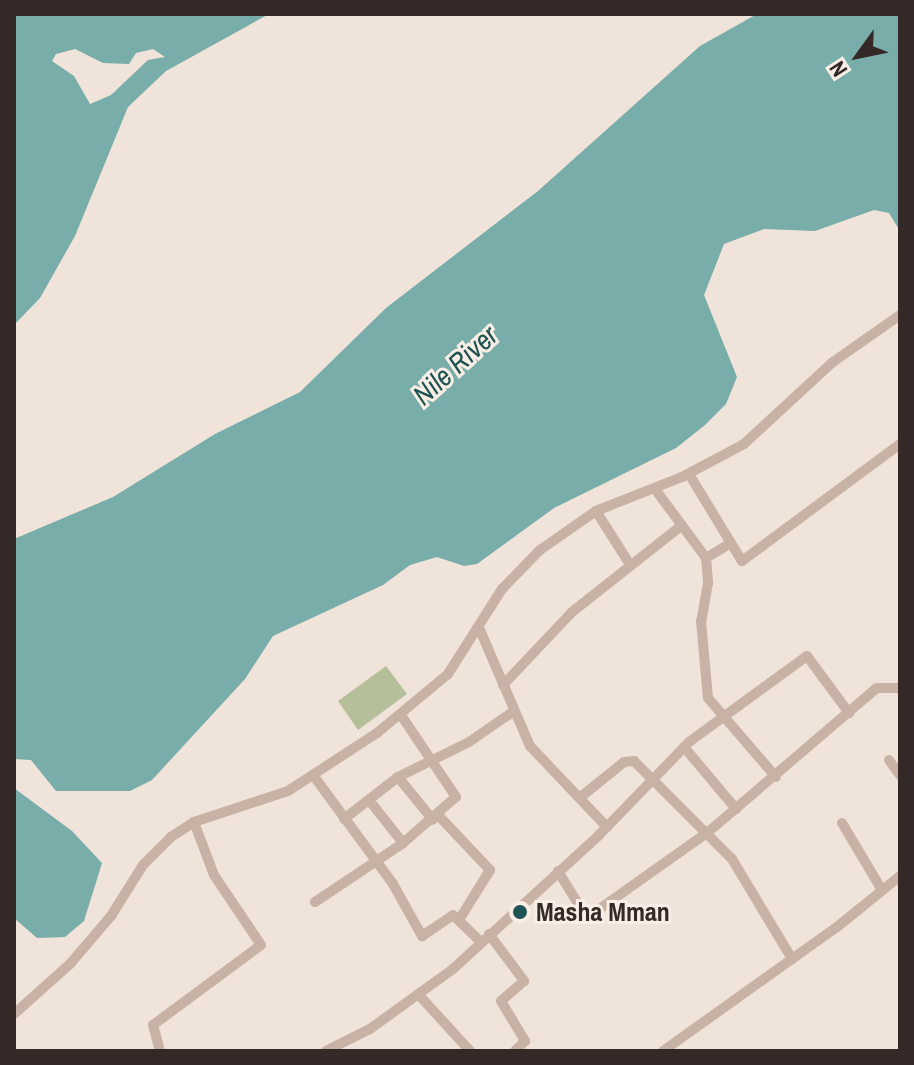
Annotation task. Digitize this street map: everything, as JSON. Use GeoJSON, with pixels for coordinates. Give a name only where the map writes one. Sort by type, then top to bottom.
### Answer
{"type":"FeatureCollection","features":[{"type":"Feature","properties":{"kind":"street"},"geometry":{"type":"LineString","coordinates":[[14,1014],[37,998],[111,916],[143,865],[194,822],[263,801],[313,775],[401,715],[448,674],[520,568],[596,511],[689,474],[765,429],[833,362],[900,315]]}},
{"type":"Feature","properties":{"kind":"street"},"geometry":{"type":"LineString","coordinates":[[689,474],[742,561],[900,444]]}},
{"type":"Feature","properties":{"kind":"street"},"geometry":{"type":"LineString","coordinates":[[655,489],[706,558],[704,680],[723,718],[776,777]]}},
{"type":"Feature","properties":{"kind":"street"},"geometry":{"type":"LineString","coordinates":[[596,511],[629,563]]}},
{"type":"Feature","properties":{"kind":"street"},"geometry":{"type":"LineString","coordinates":[[503,685],[572,612],[629,563],[682,525]]}},
{"type":"Feature","properties":{"kind":"street"},"geometry":{"type":"LineString","coordinates":[[706,558],[731,543]]}},
{"type":"Feature","properties":{"kind":"street"},"geometry":{"type":"LineString","coordinates":[[480,630],[530,746],[582,796],[607,827]]}},
{"type":"Feature","properties":{"kind":"street"},"geometry":{"type":"LineString","coordinates":[[326,1051],[419,995],[607,827],[684,747],[807,656],[849,713]]}},
{"type":"Feature","properties":{"kind":"street"},"geometry":{"type":"LineString","coordinates":[[558,871],[588,916],[707,833],[877,688],[900,688]]}},
{"type":"Feature","properties":{"kind":"street"},"geometry":{"type":"LineString","coordinates":[[344,819],[398,777],[469,742],[514,711]]}},
{"type":"Feature","properties":{"kind":"street"},"geometry":{"type":"LineString","coordinates":[[315,902],[436,818],[456,794],[429,760],[401,715]]}},
{"type":"Feature","properties":{"kind":"street"},"geometry":{"type":"LineString","coordinates":[[684,747],[736,809]]}},
{"type":"Feature","properties":{"kind":"street"},"geometry":{"type":"LineString","coordinates":[[582,796],[629,760],[732,859],[792,959]]}},
{"type":"Feature","properties":{"kind":"street"},"geometry":{"type":"LineString","coordinates":[[889,760],[900,775]]}},
{"type":"Feature","properties":{"kind":"street"},"geometry":{"type":"LineString","coordinates":[[313,775],[374,863],[397,890],[422,936],[453,915],[485,938],[524,981],[501,1001],[525,1041],[515,1051]]}},
{"type":"Feature","properties":{"kind":"street"},"geometry":{"type":"LineString","coordinates":[[398,777],[490,870],[459,920]]}},
{"type":"Feature","properties":{"kind":"street"},"geometry":{"type":"LineString","coordinates":[[369,800],[403,843]]}},
{"type":"Feature","properties":{"kind":"street"},"geometry":{"type":"LineString","coordinates":[[160,1051],[153,1025],[261,945],[214,875],[194,822]]}},
{"type":"Feature","properties":{"kind":"street"},"geometry":{"type":"LineString","coordinates":[[842,823],[882,890]]}},
{"type":"Feature","properties":{"kind":"street"},"geometry":{"type":"LineString","coordinates":[[663,1051],[678,1047],[900,876]]}},
{"type":"Feature","properties":{"kind":"street"},"geometry":{"type":"LineString","coordinates":[[419,995],[470,1051]]}},
{"type":"Feature","properties":{"kind":"green space"},"geometry":{"type":"Polygon","coordinates":[[[386,666],[407,694],[358,730],[338,701],[386,666]]]}},
{"type":"Feature","properties":{"kind":"water"},"geometry":{"type":"Polygon","coordinates":[[[14,14],[269,14],[166,71],[128,107],[75,236],[40,298],[14,325],[14,14]],[[75,49],[56,54],[52,61],[74,76],[90,104],[111,95],[148,60],[165,57],[153,49],[136,53],[129,64],[103,63],[75,49]]]}},
{"type":"Feature","properties":{"kind":"water","name":"Nile River"},"geometry":{"type":"Polygon","coordinates":[[[757,14],[900,14],[900,231],[889,213],[874,210],[815,231],[764,229],[724,244],[704,295],[737,377],[726,404],[705,425],[676,448],[554,508],[477,564],[464,566],[437,557],[410,565],[383,585],[273,636],[245,679],[152,780],[130,791],[56,791],[31,760],[14,759],[14,539],[113,497],[215,434],[300,392],[386,308],[538,191],[700,46],[757,14]]]}},
{"type":"Feature","properties":{"kind":"water"},"geometry":{"type":"Polygon","coordinates":[[[14,788],[72,831],[102,863],[84,921],[65,937],[37,938],[14,918],[14,788]]]}},
{"type":"Feature","properties":{"kind":"place","name":"Masha Mman"},"geometry":{"type":"Point","coordinates":[520,912]}}]}
